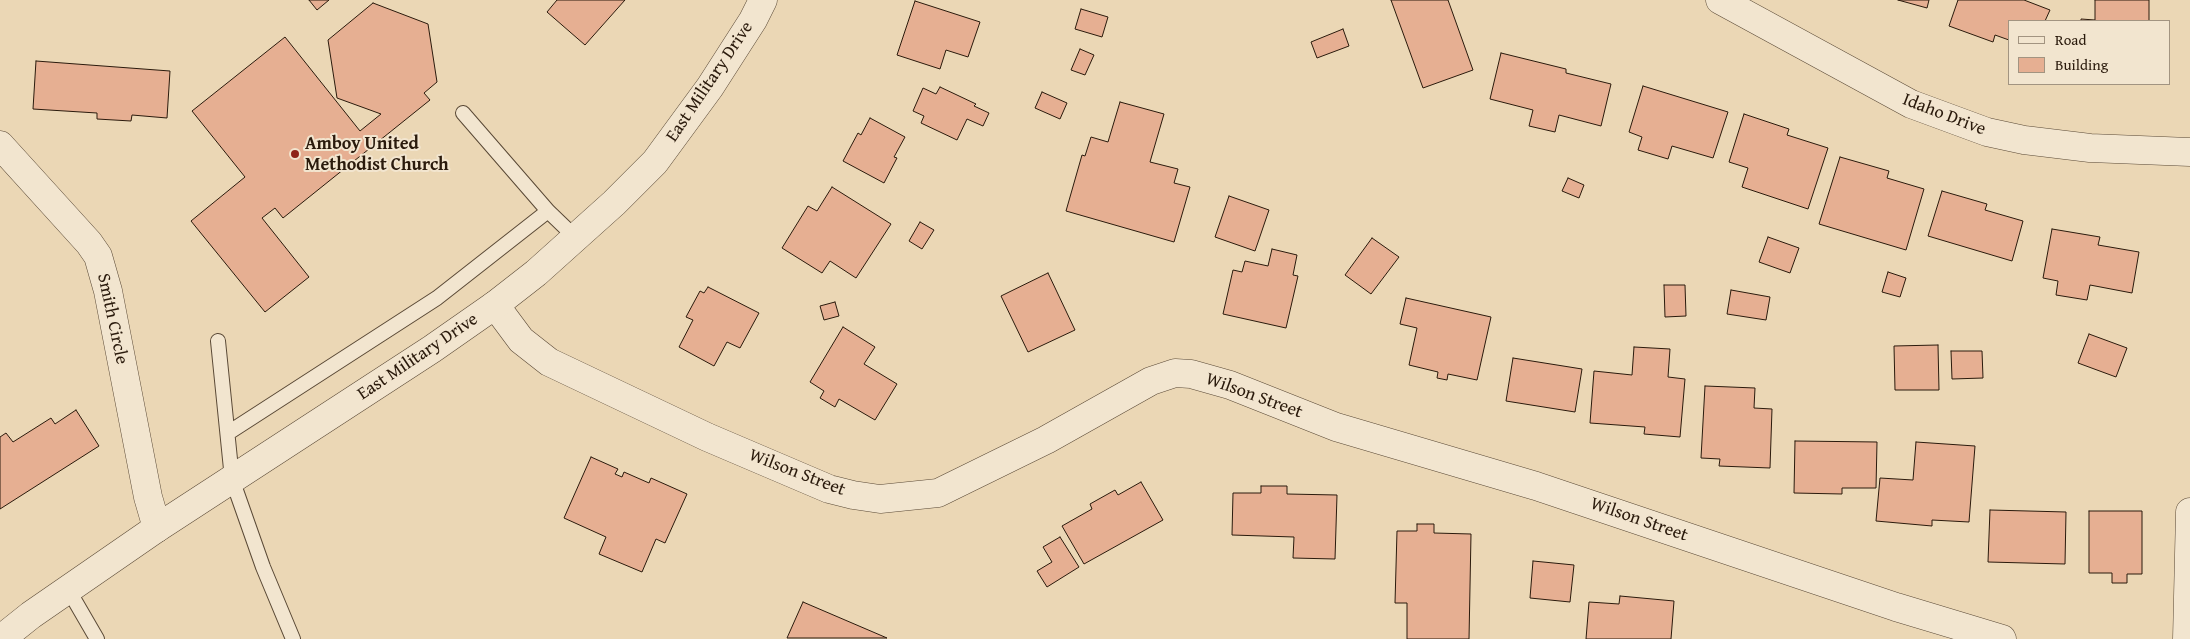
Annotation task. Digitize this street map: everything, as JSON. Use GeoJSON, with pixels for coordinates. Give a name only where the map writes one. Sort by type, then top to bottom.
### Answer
{"type":"FeatureCollection","features":[{"type":"Feature","properties":{"kind":"street","name":"East Military Drive"},"geometry":{"type":"LineString","coordinates":[[1,639],[68,589],[157,528],[495,305],[536,273],[576,238],[655,162],[710,87],[753,20],[763,0]]}},
{"type":"Feature","properties":{"kind":"street","name":"Idaho Drive"},"geometry":{"type":"LineString","coordinates":[[1720,0],[1911,104],[1988,132],[2024,140],[2090,148],[2190,152]]}},
{"type":"Feature","properties":{"kind":"street","name":"Smith Circle"},"geometry":{"type":"LineString","coordinates":[[0,145],[89,243],[98,256],[108,291],[146,488],[157,528]]}},
{"type":"Feature","properties":{"kind":"street","name":"Wilson Street"},"geometry":{"type":"LineString","coordinates":[[495,305],[522,340],[549,362],[707,437],[829,489],[853,495],[880,499],[938,493],[1046,440],[1151,381],[1175,373],[1191,374],[1230,385],[1336,427],[1536,486],[1896,606],[2002,639]]}},
{"type":"Feature","properties":{"kind":"street"},"geometry":{"type":"LineString","coordinates":[[2187,639],[2190,512]]}},
{"type":"Feature","properties":{"kind":"lane"},"geometry":{"type":"LineString","coordinates":[[463,113],[548,211],[576,238]]}},
{"type":"Feature","properties":{"kind":"lane"},"geometry":{"type":"LineString","coordinates":[[228,433],[436,298],[548,211]]}},
{"type":"Feature","properties":{"kind":"lane"},"geometry":{"type":"LineString","coordinates":[[218,341],[232,479],[263,567],[293,639]]}},
{"type":"Feature","properties":{"kind":"lane"},"geometry":{"type":"LineString","coordinates":[[68,589],[97,639]]}},
{"type":"Feature","properties":{"kind":"building"},"geometry":{"type":"Polygon","coordinates":[[[309,0],[329,0],[317,10],[309,0]]]}},
{"type":"Feature","properties":{"kind":"building"},"geometry":{"type":"Polygon","coordinates":[[[557,0],[625,0],[585,45],[547,12],[557,0]]]}},
{"type":"Feature","properties":{"kind":"building"},"geometry":{"type":"Polygon","coordinates":[[[1391,0],[1448,0],[1473,70],[1423,88],[1391,0]]]}},
{"type":"Feature","properties":{"kind":"building"},"geometry":{"type":"Polygon","coordinates":[[[1898,0],[1929,0],[1927,8],[1898,0]]]}},
{"type":"Feature","properties":{"kind":"building"},"geometry":{"type":"Polygon","coordinates":[[[1958,0],[2024,0],[2050,10],[2045,20],[2008,20],[2008,40],[1995,35],[1993,42],[1949,26],[1958,0]]]}},
{"type":"Feature","properties":{"kind":"building"},"geometry":{"type":"Polygon","coordinates":[[[2095,0],[2149,0],[2149,20],[2095,20],[2095,0]]]}},
{"type":"Feature","properties":{"kind":"building"},"geometry":{"type":"Polygon","coordinates":[[[915,1],[980,22],[968,57],[946,50],[940,69],[897,55],[915,1]]]}},
{"type":"Feature","properties":{"kind":"building","name":"Amboy United Methodist Church"},"geometry":{"type":"Polygon","coordinates":[[[373,3],[428,24],[437,82],[424,93],[430,100],[283,218],[275,208],[262,218],[309,277],[265,312],[191,221],[245,177],[192,111],[285,37],[360,131],[381,114],[337,98],[328,40],[373,3]]]}},
{"type":"Feature","properties":{"kind":"building"},"geometry":{"type":"Polygon","coordinates":[[[1081,9],[1108,17],[1102,37],[1075,29],[1081,9]]]}},
{"type":"Feature","properties":{"kind":"building"},"geometry":{"type":"Polygon","coordinates":[[[1343,29],[1349,46],[1317,58],[1311,42],[1343,29]]]}},
{"type":"Feature","properties":{"kind":"building"},"geometry":{"type":"Polygon","coordinates":[[[1080,49],[1094,55],[1085,75],[1071,70],[1080,49]]]}},
{"type":"Feature","properties":{"kind":"building"},"geometry":{"type":"Polygon","coordinates":[[[1501,53],[1566,69],[1566,73],[1611,84],[1601,126],[1559,115],[1555,132],[1529,126],[1533,110],[1490,99],[1501,53]]]}},
{"type":"Feature","properties":{"kind":"building"},"geometry":{"type":"Polygon","coordinates":[[[36,61],[170,71],[167,118],[132,115],[131,121],[97,119],[97,113],[33,109],[36,61]]]}},
{"type":"Feature","properties":{"kind":"building"},"geometry":{"type":"Polygon","coordinates":[[[1643,86],[1728,112],[1713,158],[1672,146],[1668,159],[1638,150],[1642,137],[1629,132],[1643,86]]]}},
{"type":"Feature","properties":{"kind":"building"},"geometry":{"type":"Polygon","coordinates":[[[940,87],[976,104],[974,106],[989,113],[983,126],[967,119],[957,140],[921,123],[924,116],[913,111],[923,88],[936,94],[940,87]]]}},
{"type":"Feature","properties":{"kind":"building"},"geometry":{"type":"Polygon","coordinates":[[[1042,92],[1067,103],[1060,119],[1035,108],[1042,92]]]}},
{"type":"Feature","properties":{"kind":"building"},"geometry":{"type":"Polygon","coordinates":[[[1120,102],[1164,114],[1150,162],[1178,169],[1174,183],[1190,187],[1174,242],[1066,211],[1082,155],[1085,156],[1091,137],[1108,142],[1120,102]]]}},
{"type":"Feature","properties":{"kind":"building"},"geometry":{"type":"Polygon","coordinates":[[[1744,114],[1789,129],[1787,135],[1828,148],[1808,209],[1742,187],[1748,168],[1729,162],[1744,114]]]}},
{"type":"Feature","properties":{"kind":"building"},"geometry":{"type":"Polygon","coordinates":[[[870,118],[905,137],[894,157],[897,158],[884,183],[843,161],[858,133],[861,135],[870,118]]]}},
{"type":"Feature","properties":{"kind":"building"},"geometry":{"type":"Polygon","coordinates":[[[1840,157],[1889,171],[1887,178],[1924,189],[1906,250],[1819,224],[1840,157]]]}},
{"type":"Feature","properties":{"kind":"building"},"geometry":{"type":"Polygon","coordinates":[[[1568,178],[1584,185],[1579,198],[1562,191],[1568,178]]]}},
{"type":"Feature","properties":{"kind":"building"},"geometry":{"type":"Polygon","coordinates":[[[832,187],[891,224],[856,278],[830,261],[822,273],[782,248],[808,206],[817,211],[832,187]]]}},
{"type":"Feature","properties":{"kind":"building"},"geometry":{"type":"Polygon","coordinates":[[[1942,191],[1987,204],[1985,210],[2023,221],[2012,261],[1928,236],[1942,191]]]}},
{"type":"Feature","properties":{"kind":"building"},"geometry":{"type":"Polygon","coordinates":[[[1229,196],[1269,210],[1255,251],[1215,237],[1229,196]]]}},
{"type":"Feature","properties":{"kind":"building"},"geometry":{"type":"Polygon","coordinates":[[[920,222],[934,230],[922,249],[909,241],[920,222]]]}},
{"type":"Feature","properties":{"kind":"building"},"geometry":{"type":"Polygon","coordinates":[[[2052,229],[2100,237],[2098,245],[2139,252],[2132,293],[2090,285],[2087,300],[2056,295],[2058,281],[2043,278],[2052,229]]]}},
{"type":"Feature","properties":{"kind":"building"},"geometry":{"type":"Polygon","coordinates":[[[1768,237],[1799,248],[1790,273],[1759,262],[1768,237]]]}},
{"type":"Feature","properties":{"kind":"building"},"geometry":{"type":"Polygon","coordinates":[[[1372,238],[1399,257],[1371,294],[1345,275],[1372,238]]]}},
{"type":"Feature","properties":{"kind":"building"},"geometry":{"type":"Polygon","coordinates":[[[1272,249],[1297,255],[1293,275],[1298,276],[1286,328],[1223,314],[1233,270],[1242,272],[1245,261],[1268,266],[1272,249]]]}},
{"type":"Feature","properties":{"kind":"building"},"geometry":{"type":"Polygon","coordinates":[[[1888,272],[1906,278],[1900,297],[1882,292],[1888,272]]]}},
{"type":"Feature","properties":{"kind":"building"},"geometry":{"type":"Polygon","coordinates":[[[1048,273],[1075,330],[1028,352],[1001,296],[1048,273]]]}},
{"type":"Feature","properties":{"kind":"building"},"geometry":{"type":"Polygon","coordinates":[[[1664,285],[1685,285],[1686,316],[1665,317],[1664,285]]]}},
{"type":"Feature","properties":{"kind":"building"},"geometry":{"type":"Polygon","coordinates":[[[708,287],[759,313],[740,348],[727,342],[714,366],[679,347],[693,320],[686,317],[700,291],[704,293],[708,287]]]}},
{"type":"Feature","properties":{"kind":"building"},"geometry":{"type":"Polygon","coordinates":[[[1731,290],[1770,297],[1766,320],[1727,314],[1731,290]]]}},
{"type":"Feature","properties":{"kind":"building"},"geometry":{"type":"Polygon","coordinates":[[[1406,298],[1491,317],[1477,380],[1448,374],[1447,380],[1437,378],[1438,372],[1409,365],[1417,328],[1400,324],[1406,298]]]}},
{"type":"Feature","properties":{"kind":"building"},"geometry":{"type":"Polygon","coordinates":[[[835,302],[839,316],[824,320],[820,306],[835,302]]]}},
{"type":"Feature","properties":{"kind":"building"},"geometry":{"type":"Polygon","coordinates":[[[843,327],[875,347],[864,364],[897,384],[875,420],[839,399],[835,407],[820,398],[824,391],[810,382],[843,327]]]}},
{"type":"Feature","properties":{"kind":"building"},"geometry":{"type":"Polygon","coordinates":[[[2089,334],[2127,348],[2116,377],[2078,363],[2089,334]]]}},
{"type":"Feature","properties":{"kind":"building"},"geometry":{"type":"Polygon","coordinates":[[[1938,345],[1939,390],[1895,390],[1894,346],[1938,345]]]}},
{"type":"Feature","properties":{"kind":"building"},"geometry":{"type":"Polygon","coordinates":[[[1634,347],[1670,349],[1668,377],[1685,379],[1680,437],[1644,434],[1645,427],[1590,423],[1594,371],[1632,375],[1634,347]]]}},
{"type":"Feature","properties":{"kind":"building"},"geometry":{"type":"Polygon","coordinates":[[[1951,351],[1982,351],[1983,378],[1952,379],[1951,351]]]}},
{"type":"Feature","properties":{"kind":"building"},"geometry":{"type":"Polygon","coordinates":[[[1513,358],[1582,369],[1575,412],[1506,401],[1513,358]]]}},
{"type":"Feature","properties":{"kind":"building"},"geometry":{"type":"Polygon","coordinates":[[[1705,386],[1755,388],[1754,408],[1772,409],[1770,468],[1719,466],[1720,459],[1701,458],[1705,386]]]}},
{"type":"Feature","properties":{"kind":"building"},"geometry":{"type":"Polygon","coordinates":[[[76,410],[99,446],[0,509],[0,437],[6,433],[13,442],[51,418],[55,424],[76,410]]]}},
{"type":"Feature","properties":{"kind":"building"},"geometry":{"type":"Polygon","coordinates":[[[1795,441],[1877,442],[1876,488],[1842,488],[1842,494],[1794,493],[1795,441]]]}},
{"type":"Feature","properties":{"kind":"building"},"geometry":{"type":"Polygon","coordinates":[[[1916,442],[1975,446],[1969,522],[1932,520],[1932,526],[1876,521],[1880,478],[1913,480],[1916,442]]]}},
{"type":"Feature","properties":{"kind":"building"},"geometry":{"type":"Polygon","coordinates":[[[591,457],[618,469],[615,474],[622,477],[624,472],[649,483],[651,478],[687,494],[665,543],[656,539],[642,572],[599,554],[606,537],[564,518],[591,457]]]}},
{"type":"Feature","properties":{"kind":"building"},"geometry":{"type":"Polygon","coordinates":[[[1141,482],[1163,520],[1084,564],[1062,526],[1092,509],[1090,504],[1115,490],[1118,495],[1141,482]]]}},
{"type":"Feature","properties":{"kind":"building"},"geometry":{"type":"Polygon","coordinates":[[[1261,486],[1287,486],[1287,494],[1337,495],[1335,559],[1293,558],[1294,537],[1232,535],[1233,493],[1261,493],[1261,486]]]}},
{"type":"Feature","properties":{"kind":"building"},"geometry":{"type":"Polygon","coordinates":[[[1990,510],[2066,512],[2065,564],[1988,562],[1990,510]]]}},
{"type":"Feature","properties":{"kind":"building"},"geometry":{"type":"Polygon","coordinates":[[[2089,511],[2142,511],[2142,574],[2127,574],[2127,583],[2112,583],[2112,573],[2089,573],[2089,511]]]}},
{"type":"Feature","properties":{"kind":"building"},"geometry":{"type":"Polygon","coordinates":[[[1417,524],[1434,524],[1434,533],[1471,534],[1469,639],[1407,639],[1407,603],[1395,603],[1397,531],[1417,531],[1417,524]]]}},
{"type":"Feature","properties":{"kind":"building"},"geometry":{"type":"Polygon","coordinates":[[[1060,537],[1079,567],[1047,587],[1037,571],[1052,562],[1043,547],[1060,537]]]}},
{"type":"Feature","properties":{"kind":"building"},"geometry":{"type":"Polygon","coordinates":[[[1533,561],[1574,565],[1570,602],[1530,598],[1533,561]]]}},
{"type":"Feature","properties":{"kind":"building"},"geometry":{"type":"Polygon","coordinates":[[[1620,596],[1674,601],[1671,639],[1586,639],[1589,602],[1619,604],[1620,596]]]}},
{"type":"Feature","properties":{"kind":"building"},"geometry":{"type":"Polygon","coordinates":[[[803,602],[887,638],[787,638],[803,602]]]}},
{"type":"Feature","properties":{"kind":"place","name":"Amboy United Methodist Church"},"geometry":{"type":"Point","coordinates":[295,154]}}]}
